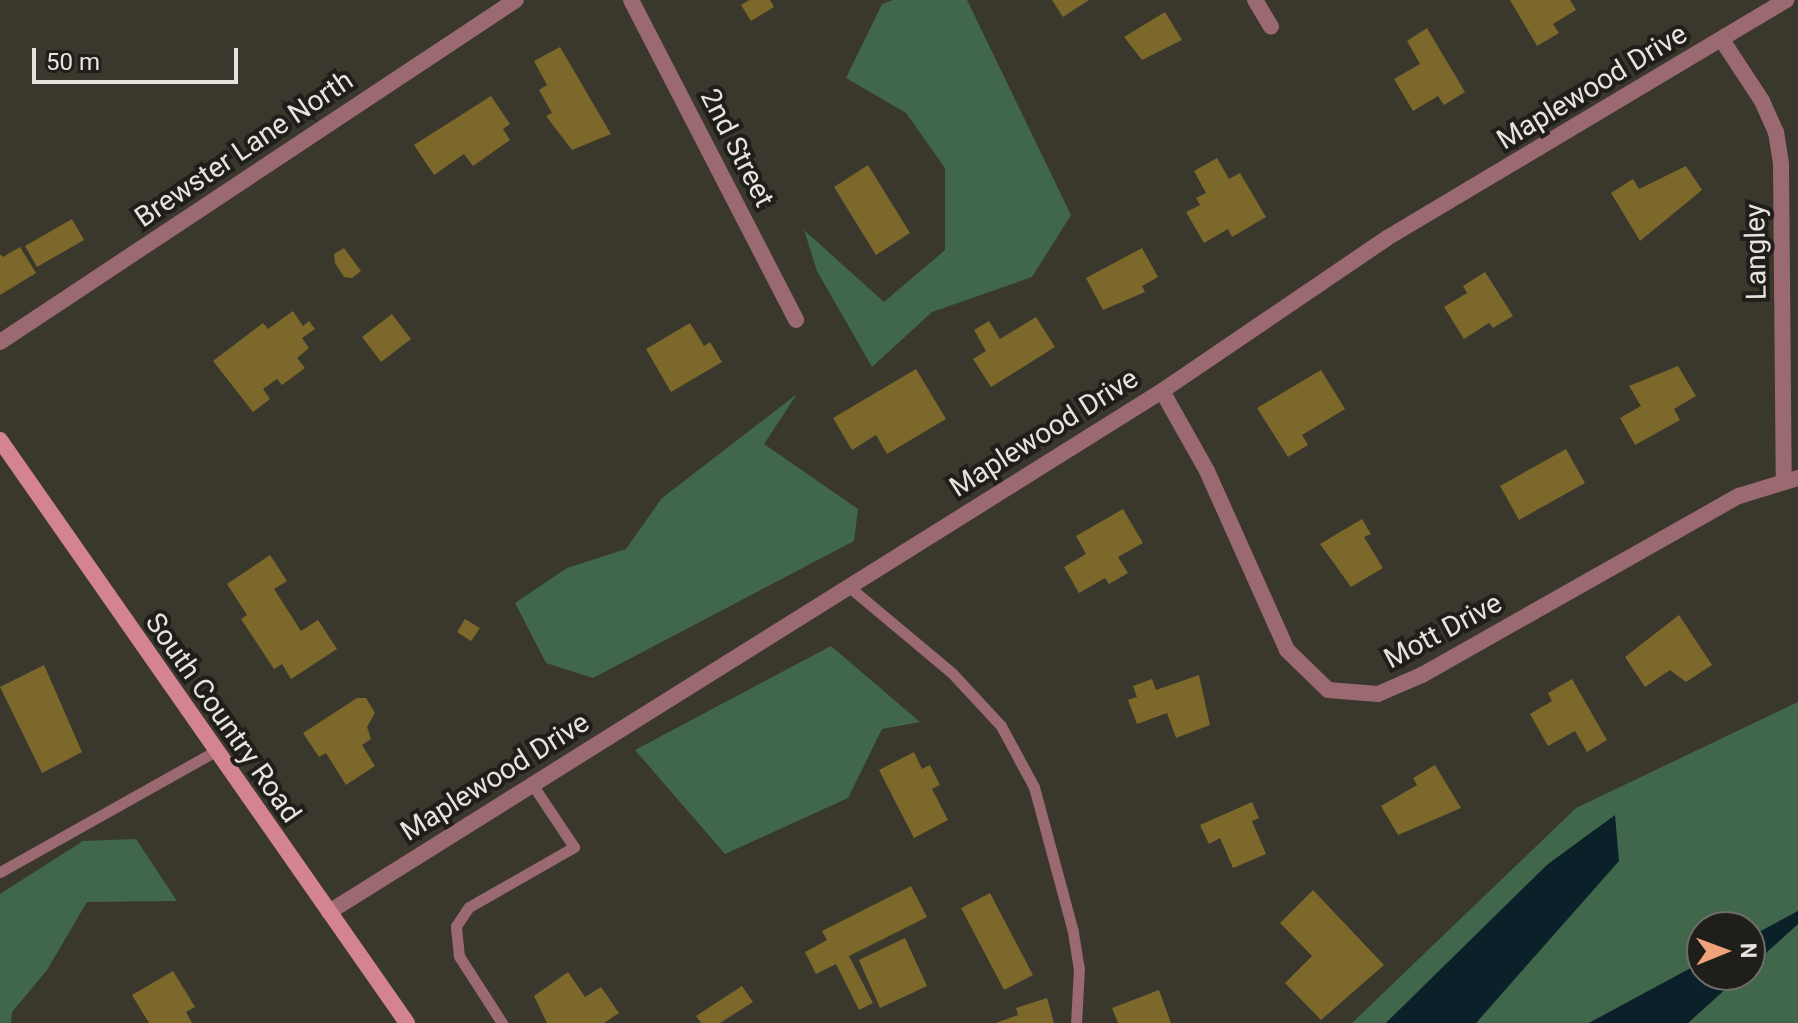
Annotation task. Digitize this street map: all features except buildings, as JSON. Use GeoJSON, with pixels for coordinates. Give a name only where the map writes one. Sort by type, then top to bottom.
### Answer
{"type":"FeatureCollection","features":[{"type":"Feature","properties":{"kind":"main road","name":"South Country Road"},"geometry":{"type":"LineString","coordinates":[[0,440],[214,752],[407,1023]]}},
{"type":"Feature","properties":{"kind":"street","name":"Brewster Lane North"},"geometry":{"type":"LineString","coordinates":[[0,342],[516,0]]}},
{"type":"Feature","properties":{"kind":"street","name":"2nd Street"},"geometry":{"type":"LineString","coordinates":[[631,0],[796,320]]}},
{"type":"Feature","properties":{"kind":"street"},"geometry":{"type":"LineString","coordinates":[[1255,0],[1271,27]]}},
{"type":"Feature","properties":{"kind":"street","name":"Maplewood Drive"},"geometry":{"type":"LineString","coordinates":[[329,912],[1162,391],[1387,238],[1787,0]]}},
{"type":"Feature","properties":{"kind":"street","name":"Langley"},"geometry":{"type":"LineString","coordinates":[[1722,40],[1762,101],[1779,154],[1791,478]]}},
{"type":"Feature","properties":{"kind":"street","name":"Mott Drive"},"geometry":{"type":"LineString","coordinates":[[1162,391],[1207,471],[1287,650],[1328,690],[1378,694],[1422,675],[1739,496],[1791,478]]}},
{"type":"Feature","properties":{"kind":"lane"},"geometry":{"type":"LineString","coordinates":[[848,586],[952,673],[1001,726],[1034,787],[1073,932],[1079,968],[1076,1023]]}},
{"type":"Feature","properties":{"kind":"lane"},"geometry":{"type":"LineString","coordinates":[[0,872],[214,752]]}},
{"type":"Feature","properties":{"kind":"lane"},"geometry":{"type":"LineString","coordinates":[[502,1023],[459,956],[456,926],[480,900],[574,847],[532,784]]}},
{"type":"Feature","properties":{"kind":"green space"},"geometry":{"type":"Polygon","coordinates":[[[893,0],[967,0],[1071,215],[1032,277],[932,312],[872,367],[817,271],[804,230],[884,302],[945,250],[945,168],[906,113],[846,78],[882,4],[893,0]]]}},
{"type":"Feature","properties":{"kind":"green space"},"geometry":{"type":"Polygon","coordinates":[[[797,394],[764,444],[858,509],[854,541],[593,678],[546,663],[515,603],[567,568],[626,549],[662,498],[797,394]]]}},
{"type":"Feature","properties":{"kind":"green space"},"geometry":{"type":"Polygon","coordinates":[[[831,646],[920,722],[882,729],[848,798],[725,854],[635,750],[831,646]]]}},
{"type":"Feature","properties":{"kind":"green space"},"geometry":{"type":"Polygon","coordinates":[[[1798,702],[1798,911],[1766,928],[1766,911],[1686,911],[1686,971],[1589,1023],[1476,1023],[1499,996],[1548,864],[1386,1023],[1352,1023],[1576,808],[1798,702]]]}},
{"type":"Feature","properties":{"kind":"green space"},"geometry":{"type":"Polygon","coordinates":[[[136,839],[177,901],[87,902],[47,970],[12,1012],[11,1023],[0,1023],[0,894],[83,841],[136,839]]]}},
{"type":"Feature","properties":{"kind":"green space"},"geometry":{"type":"Polygon","coordinates":[[[1798,924],[1798,1023],[1688,1023],[1723,991],[1766,991],[1766,953],[1798,924]]]}},
{"type":"Feature","properties":{"kind":"water"},"geometry":{"type":"Polygon","coordinates":[[[1615,815],[1619,861],[1476,1023],[1386,1023],[1548,864],[1615,815]]]}},
{"type":"Feature","properties":{"kind":"water"},"geometry":{"type":"Polygon","coordinates":[[[1798,911],[1798,924],[1766,953],[1766,928],[1798,911]]]}},
{"type":"Feature","properties":{"kind":"water"},"geometry":{"type":"Polygon","coordinates":[[[1686,971],[1686,991],[1723,991],[1688,1023],[1589,1023],[1686,971]]]}}]}
